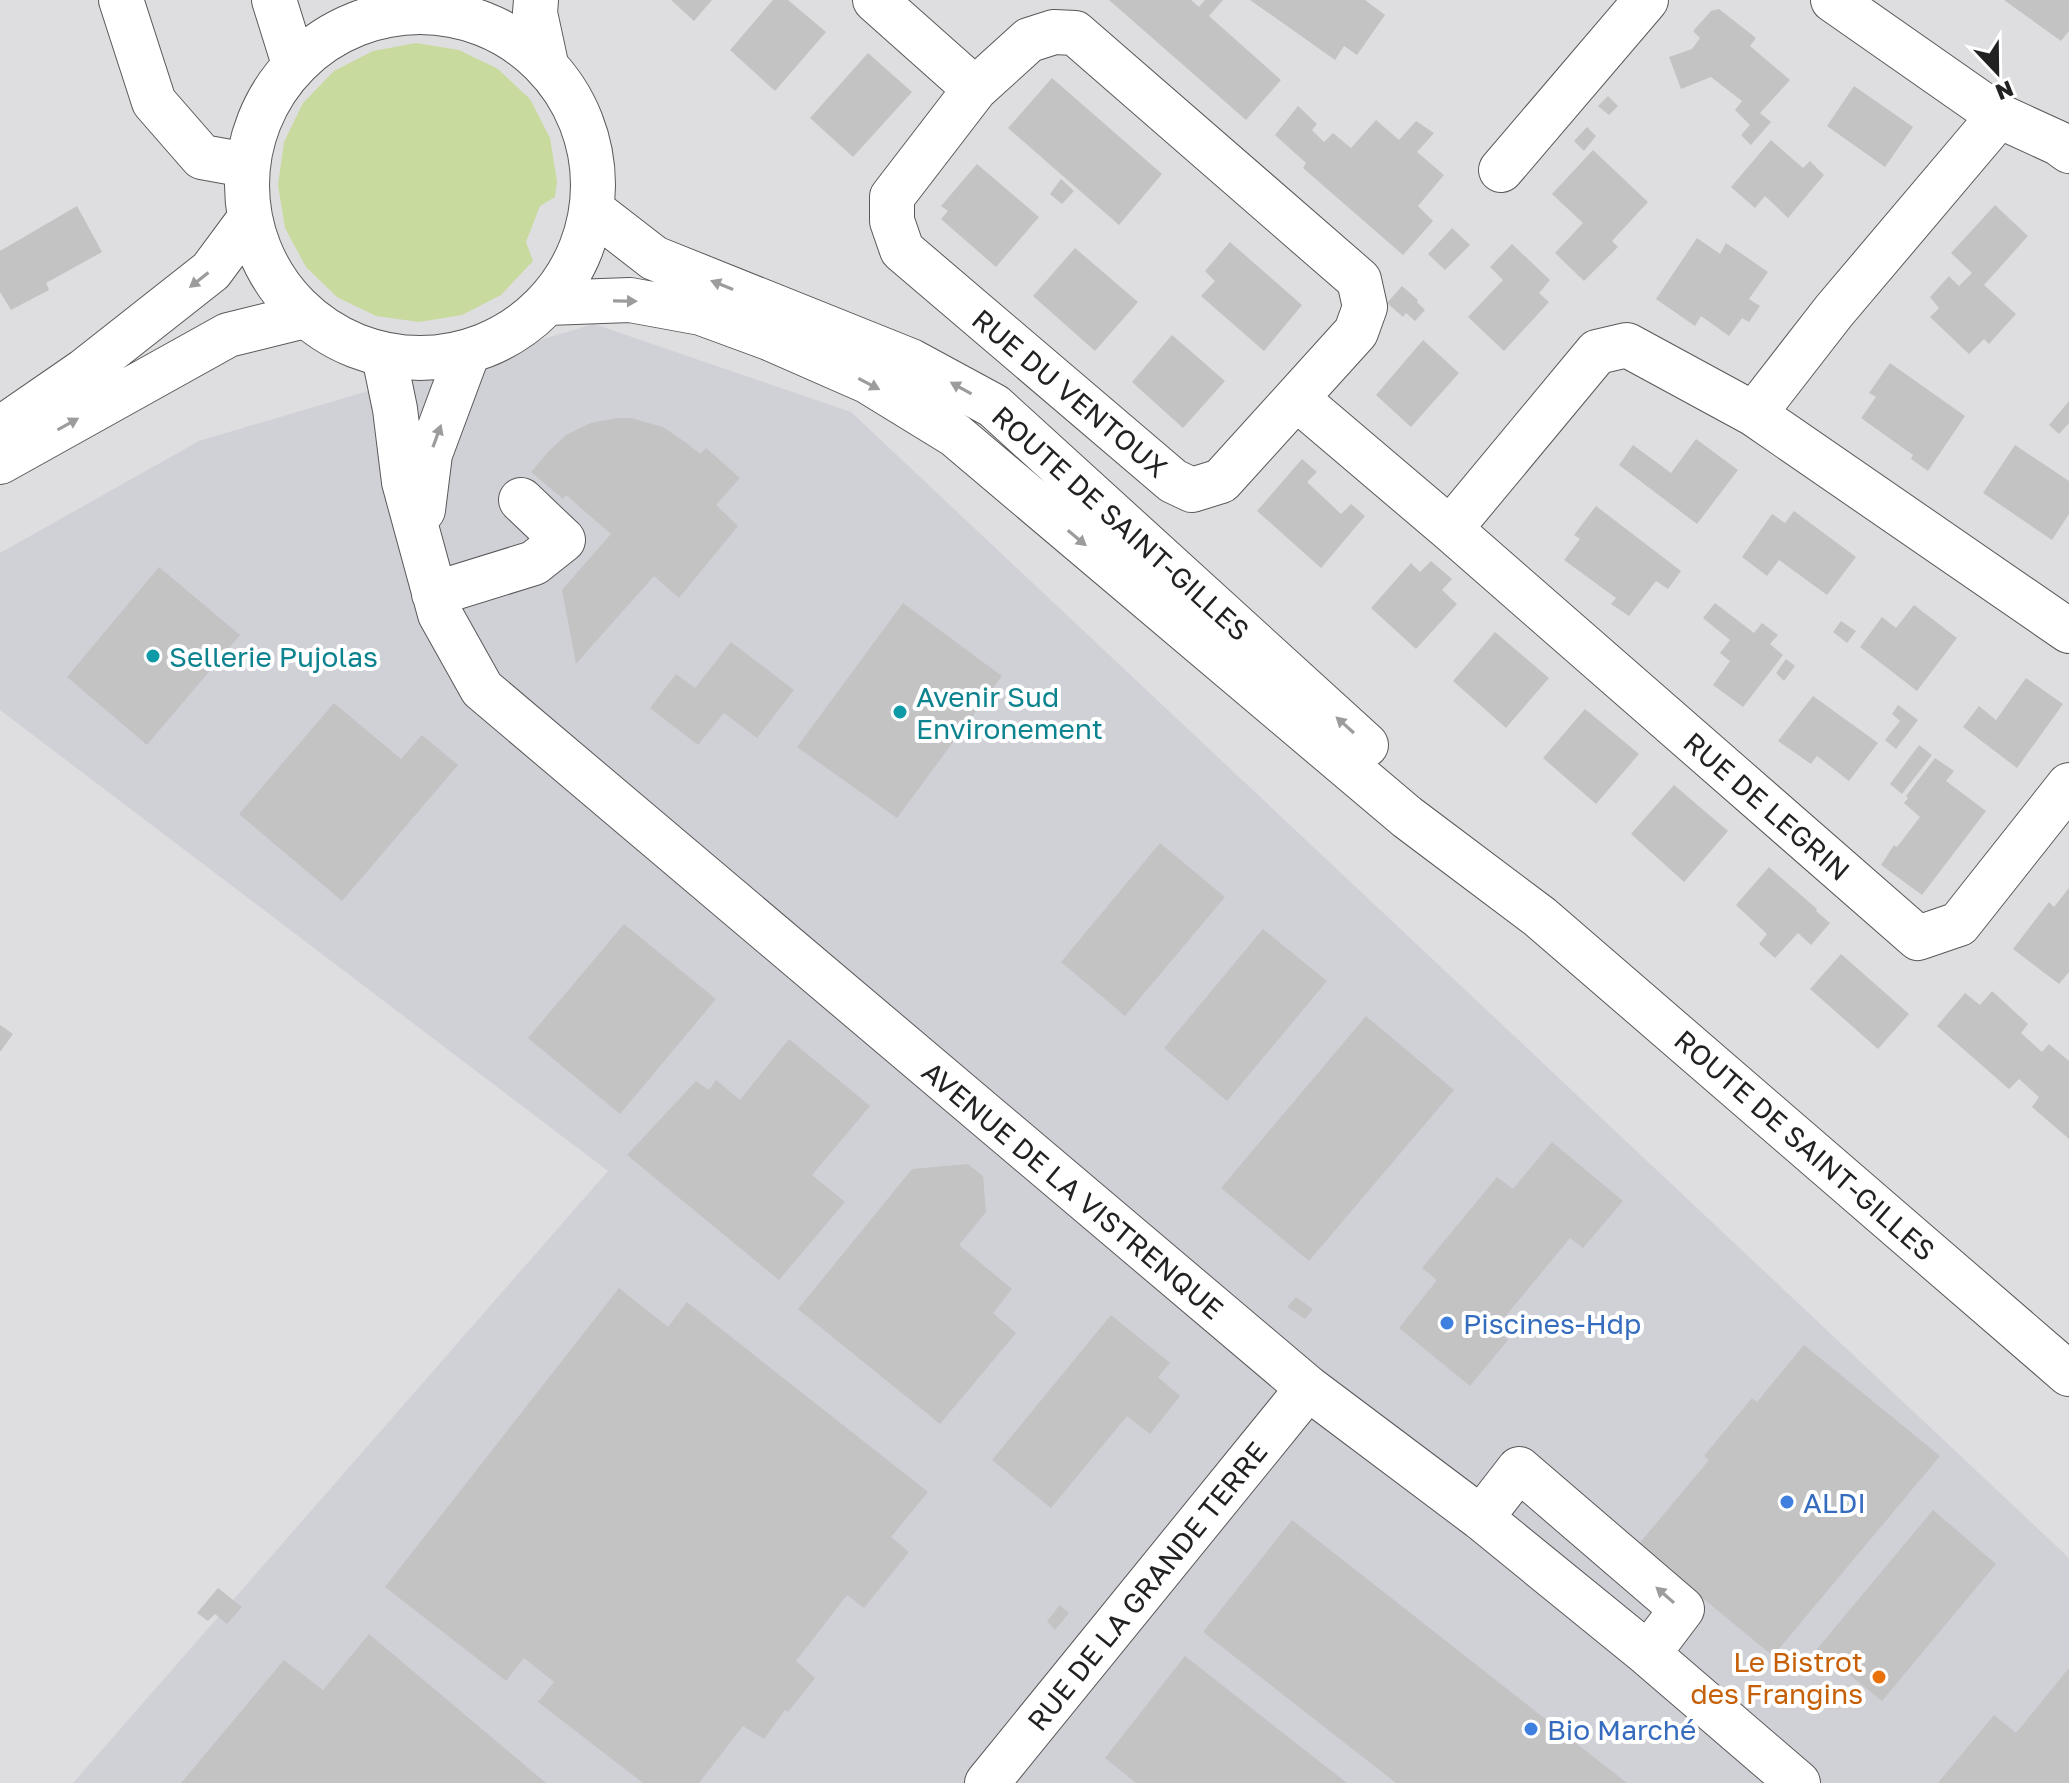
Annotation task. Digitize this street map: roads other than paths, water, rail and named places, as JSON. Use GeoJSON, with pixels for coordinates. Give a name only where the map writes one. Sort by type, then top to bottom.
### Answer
{"type":"FeatureCollection","features":[{"type":"Feature","properties":{"kind":"street"},"geometry":{"type":"LineString","coordinates":[[121,0],[154,102],[202,157],[246,165]]}},
{"type":"Feature","properties":{"kind":"street"},"geometry":{"type":"LineString","coordinates":[[274,0],[294,64]]}},
{"type":"Feature","properties":{"kind":"street"},"geometry":{"type":"LineString","coordinates":[[536,0],[535,13],[546,64]]}},
{"type":"Feature","properties":{"kind":"street"},"geometry":{"type":"LineString","coordinates":[[875,0],[975,89]]}},
{"type":"Feature","properties":{"kind":"street"},"geometry":{"type":"LineString","coordinates":[[1501,170],[1646,0]]}},
{"type":"Feature","properties":{"kind":"street"},"geometry":{"type":"LineString","coordinates":[[1833,0],[1999,116],[2065,140]]}},
{"type":"Feature","properties":{"kind":"street"},"geometry":{"type":"LineString","coordinates":[[434,5],[479,21],[515,39],[546,64],[576,107],[592,157],[592,210],[577,260],[547,303],[510,333],[468,352],[426,358],[384,356],[342,341],[305,316],[269,273],[248,221],[246,165],[262,110],[294,64],[358,9],[434,5]]}},
{"type":"Feature","properties":{"kind":"street","name":"RUE DU VENTOUX"},"geometry":{"type":"LineString","coordinates":[[1054,32],[1075,33],[1359,280],[1365,307],[1356,332],[1221,481],[1192,490],[1173,481],[902,250],[892,221],[892,197],[975,89],[1029,40],[1054,32]]}},
{"type":"Feature","properties":{"kind":"street"},"geometry":{"type":"LineString","coordinates":[[1754,414],[1834,311],[1999,116]]}},
{"type":"Feature","properties":{"kind":"street","name":"ROUTE DE SAINT-GILLES"},"geometry":{"type":"LineString","coordinates":[[592,210],[654,258],[911,361],[994,406],[1418,792],[1540,917]]}},
{"type":"Feature","properties":{"kind":"street"},"geometry":{"type":"LineString","coordinates":[[0,429],[84,371],[211,271],[248,221]]}},
{"type":"Feature","properties":{"kind":"street","name":"ROUTE DE SAINT-GILLES"},"geometry":{"type":"LineString","coordinates":[[547,303],[630,300],[701,313],[769,338],[867,381],[955,435],[1407,817],[1540,917],[2069,1374]]}},
{"type":"Feature","properties":{"kind":"street"},"geometry":{"type":"LineString","coordinates":[[0,462],[228,335],[305,316]]}},
{"type":"Feature","properties":{"kind":"street"},"geometry":{"type":"LineString","coordinates":[[1450,529],[1597,352],[1627,345],[1754,414],[2069,631]]}},
{"type":"Feature","properties":{"kind":"street","name":"AVENUE DE LA VISTRENQUE"},"geometry":{"type":"LineString","coordinates":[[420,541],[430,454],[468,352]]}},
{"type":"Feature","properties":{"kind":"street","name":"AVENUE DE LA VISTRENQUE"},"geometry":{"type":"LineString","coordinates":[[384,356],[395,409],[404,482],[434,594],[440,614],[482,689],[1308,1388],[1481,1518],[1648,1654],[1798,1783]]}},
{"type":"Feature","properties":{"kind":"street","name":"RUE DE LEGRIN"},"geometry":{"type":"LineString","coordinates":[[1297,399],[1918,938],[1959,924],[2069,785]]}},
{"type":"Feature","properties":{"kind":"street"},"geometry":{"type":"LineString","coordinates":[[434,594],[534,563],[563,540],[521,500]]}},
{"type":"Feature","properties":{"kind":"street","name":"RUE DE LA GRANDE TERRE"},"geometry":{"type":"LineString","coordinates":[[987,1783],[1308,1388]]}},
{"type":"Feature","properties":{"kind":"street"},"geometry":{"type":"LineString","coordinates":[[1481,1518],[1519,1469],[1682,1609],[1648,1654]]}},
{"type":"Feature","properties":{"kind":"place","name":"Sellerie Pujolas"},"geometry":{"type":"Point","coordinates":[153,656]}},
{"type":"Feature","properties":{"kind":"place","name":"Avenir Sud Environement"},"geometry":{"type":"Point","coordinates":[900,712]}},
{"type":"Feature","properties":{"kind":"place","name":"Piscines-Hdp"},"geometry":{"type":"Point","coordinates":[1447,1323]}},
{"type":"Feature","properties":{"kind":"place","name":"ALDI"},"geometry":{"type":"Point","coordinates":[1787,1502]}},
{"type":"Feature","properties":{"kind":"place","name":"Le Bistrot des Frangins"},"geometry":{"type":"Point","coordinates":[1879,1677]}},
{"type":"Feature","properties":{"kind":"place","name":"Bio Marché"},"geometry":{"type":"Point","coordinates":[1531,1729]}}]}
